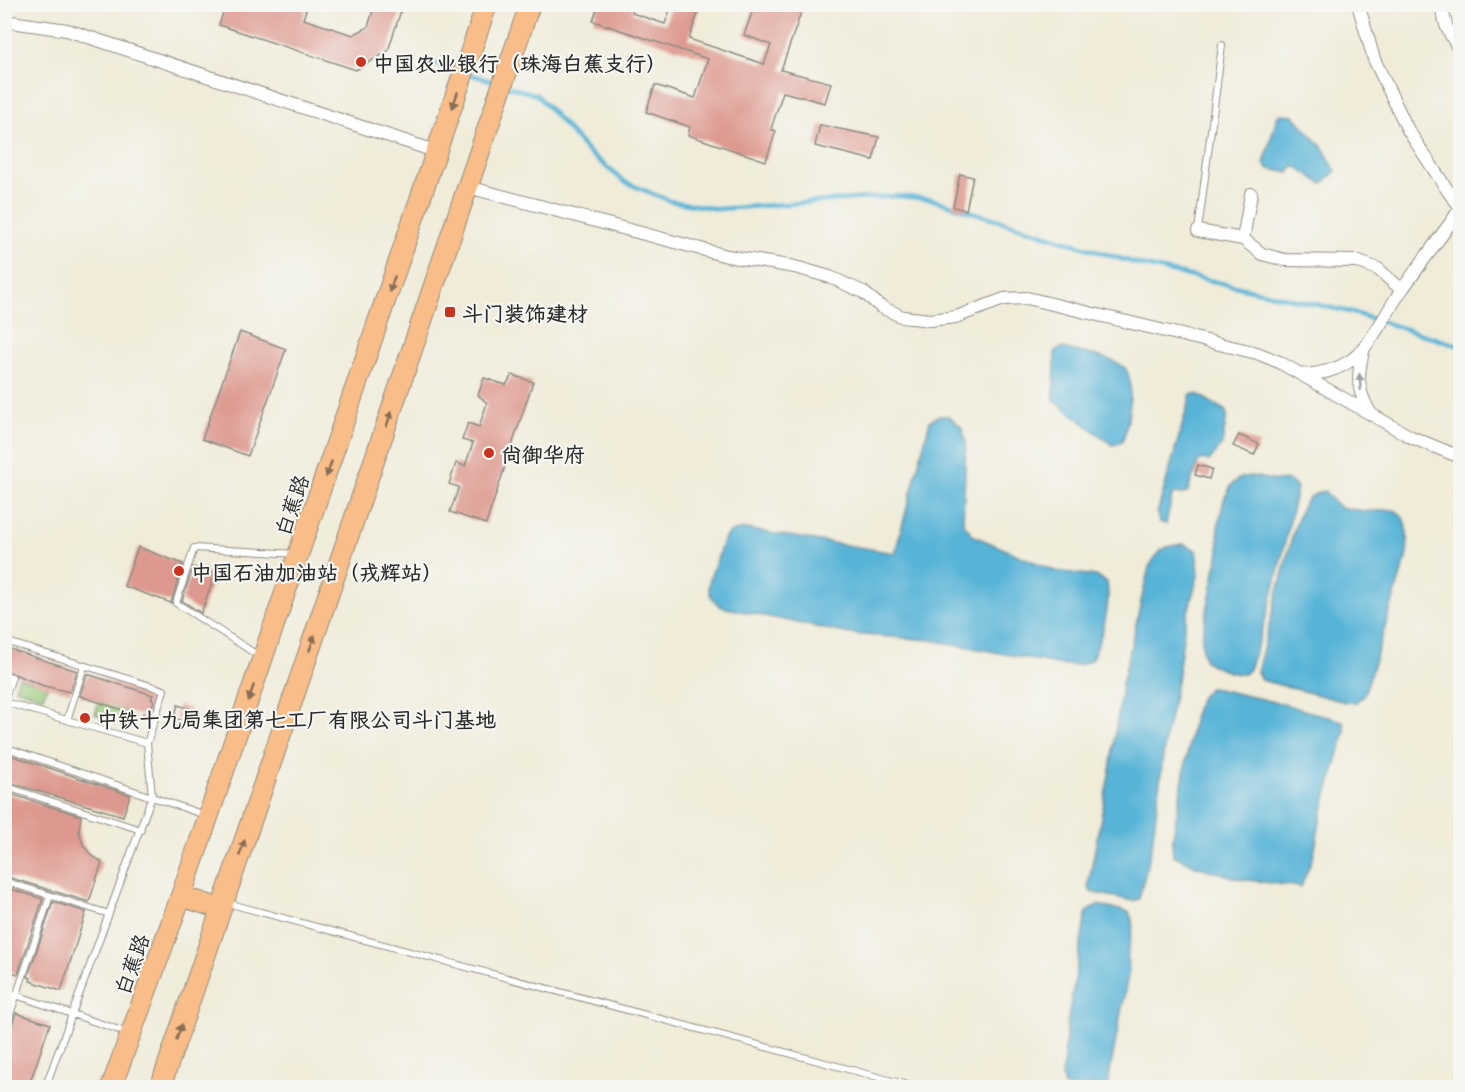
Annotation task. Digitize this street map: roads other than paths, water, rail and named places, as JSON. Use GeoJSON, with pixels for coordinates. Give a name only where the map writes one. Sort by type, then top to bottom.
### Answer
{"type":"FeatureCollection","features":[{"type":"Feature","properties":{"kind":"main road","name":"白蕉路"},"geometry":{"type":"LineString","coordinates":[[111,1088],[209,817],[487,4]]}},
{"type":"Feature","properties":{"kind":"main road"},"geometry":{"type":"LineString","coordinates":[[160,1088],[530,4]]}},
{"type":"Feature","properties":{"kind":"main road"},"geometry":{"type":"LineString","coordinates":[[181,896],[222,906]]}},
{"type":"Feature","properties":{"kind":"street"},"geometry":{"type":"LineString","coordinates":[[1302,375],[1319,374],[1336,369],[1352,360],[1365,346],[1461,207],[1408,130],[1374,59],[1358,4]]}},
{"type":"Feature","properties":{"kind":"street"},"geometry":{"type":"LineString","coordinates":[[1440,4],[1448,28],[1461,51]]}},
{"type":"Feature","properties":{"kind":"street"},"geometry":{"type":"LineString","coordinates":[[4,21],[67,30],[438,152]]}},
{"type":"Feature","properties":{"kind":"street"},"geometry":{"type":"LineString","coordinates":[[468,187],[727,256],[795,267],[821,274],[862,292],[881,307],[903,317],[930,320],[956,317],[1004,299],[1027,298],[1257,353],[1279,362],[1411,437],[1461,457]]}},
{"type":"Feature","properties":{"kind":"street"},"geometry":{"type":"LineString","coordinates":[[1242,239],[1251,194]]}},
{"type":"Feature","properties":{"kind":"street"},"geometry":{"type":"LineString","coordinates":[[1198,231],[1242,239],[1262,254],[1285,260],[1356,261],[1378,269],[1402,290]]}},
{"type":"Feature","properties":{"kind":"street"},"geometry":{"type":"LineString","coordinates":[[1365,346],[1359,367],[1359,384],[1363,400],[1372,415]]}},
{"type":"Feature","properties":{"kind":"lane"},"geometry":{"type":"LineString","coordinates":[[1198,231],[1222,45]]}},
{"type":"Feature","properties":{"kind":"lane"},"geometry":{"type":"LineString","coordinates":[[263,659],[176,603],[194,548],[299,554]]}},
{"type":"Feature","properties":{"kind":"lane"},"geometry":{"type":"LineString","coordinates":[[8,642],[164,690],[147,743],[152,796],[45,1088]]}},
{"type":"Feature","properties":{"kind":"lane"},"geometry":{"type":"LineString","coordinates":[[67,720],[84,666]]}},
{"type":"Feature","properties":{"kind":"lane"},"geometry":{"type":"LineString","coordinates":[[4,675],[12,677],[4,701],[147,743]]}},
{"type":"Feature","properties":{"kind":"lane"},"geometry":{"type":"LineString","coordinates":[[4,747],[209,817]]}},
{"type":"Feature","properties":{"kind":"lane"},"geometry":{"type":"LineString","coordinates":[[4,786],[141,830]]}},
{"type":"Feature","properties":{"kind":"lane"},"geometry":{"type":"LineString","coordinates":[[4,881],[109,914]]}},
{"type":"Feature","properties":{"kind":"lane"},"geometry":{"type":"LineString","coordinates":[[4,1032],[50,896]]}},
{"type":"Feature","properties":{"kind":"lane"},"geometry":{"type":"LineString","coordinates":[[222,906],[919,1088]]}},
{"type":"Feature","properties":{"kind":"lane"},"geometry":{"type":"LineString","coordinates":[[4,991],[132,1034]]}},
{"type":"Feature","properties":{"kind":"water"},"geometry":{"type":"Polygon","coordinates":[[[1281,114],[1293,115],[1323,148],[1336,171],[1322,184],[1297,167],[1292,168],[1289,173],[1269,169],[1264,164],[1277,117],[1281,114]]]}},
{"type":"Feature","properties":{"kind":"water"},"geometry":{"type":"Polygon","coordinates":[[[1062,348],[1105,358],[1125,368],[1130,383],[1130,405],[1124,436],[1120,443],[1112,445],[1054,400],[1055,351],[1062,348]]]}},
{"type":"Feature","properties":{"kind":"water"},"geometry":{"type":"Polygon","coordinates":[[[1191,394],[1197,394],[1226,411],[1222,445],[1209,461],[1202,459],[1198,462],[1187,493],[1175,493],[1172,496],[1166,524],[1159,522],[1157,514],[1191,394]]]}},
{"type":"Feature","properties":{"kind":"water"},"geometry":{"type":"Polygon","coordinates":[[[938,416],[949,416],[962,428],[966,442],[963,523],[974,536],[1055,571],[1096,576],[1107,582],[1108,602],[1105,622],[1091,660],[1080,665],[1062,665],[931,640],[850,634],[722,607],[715,602],[709,590],[710,578],[721,545],[729,533],[736,530],[745,529],[895,553],[930,421],[938,416]]]}},
{"type":"Feature","properties":{"kind":"water"},"geometry":{"type":"Polygon","coordinates":[[[1251,476],[1277,481],[1288,480],[1297,487],[1270,602],[1257,647],[1249,669],[1244,674],[1224,670],[1205,661],[1202,636],[1219,552],[1218,527],[1224,499],[1232,484],[1240,478],[1251,476]]]}},
{"type":"Feature","properties":{"kind":"water"},"geometry":{"type":"Polygon","coordinates":[[[1324,491],[1339,507],[1368,511],[1394,510],[1400,514],[1407,531],[1407,555],[1364,695],[1356,702],[1345,702],[1261,680],[1257,672],[1295,526],[1307,500],[1324,491]]]}},
{"type":"Feature","properties":{"kind":"water"},"geometry":{"type":"Polygon","coordinates":[[[1184,544],[1196,550],[1199,572],[1185,623],[1177,681],[1165,740],[1152,846],[1139,899],[1134,901],[1091,892],[1088,886],[1110,770],[1122,685],[1149,567],[1162,550],[1184,544]]]}},
{"type":"Feature","properties":{"kind":"water"},"geometry":{"type":"Polygon","coordinates":[[[1209,688],[1279,703],[1343,721],[1345,731],[1321,817],[1314,854],[1301,887],[1240,879],[1196,866],[1173,855],[1172,842],[1194,715],[1201,697],[1209,688]]]}},
{"type":"Feature","properties":{"kind":"water"},"geometry":{"type":"Polygon","coordinates":[[[1098,905],[1129,912],[1133,926],[1128,953],[1129,970],[1107,1087],[1064,1087],[1062,1078],[1067,1025],[1086,914],[1098,905]]]}},
{"type":"Feature","properties":{"kind":"waterway"},"geometry":{"type":"LineString","coordinates":[[433,63],[458,71]]}},
{"type":"Feature","properties":{"kind":"waterway"},"geometry":{"type":"LineString","coordinates":[[469,74],[498,83]]}},
{"type":"Feature","properties":{"kind":"waterway"},"geometry":{"type":"LineString","coordinates":[[506,86],[537,95],[587,151],[625,182],[670,201],[718,209],[896,196],[931,199],[1141,265],[1350,312],[1460,346]]}},
{"type":"Feature","properties":{"kind":"place","name":"中国农业银行（珠海白蕉支行）"},"geometry":{"type":"Point","coordinates":[361,62]}},
{"type":"Feature","properties":{"kind":"place","name":"斗门装饰建材"},"geometry":{"type":"Point","coordinates":[450,312]}},
{"type":"Feature","properties":{"kind":"place","name":"尚御华府"},"geometry":{"type":"Point","coordinates":[489,453]}},
{"type":"Feature","properties":{"kind":"place","name":"中国石油加油站（戎辉站）"},"geometry":{"type":"Point","coordinates":[179,571]}},
{"type":"Feature","properties":{"kind":"place","name":"中铁十九局集团第七工厂有限公司斗门基地"},"geometry":{"type":"Point","coordinates":[85,718]}}]}
